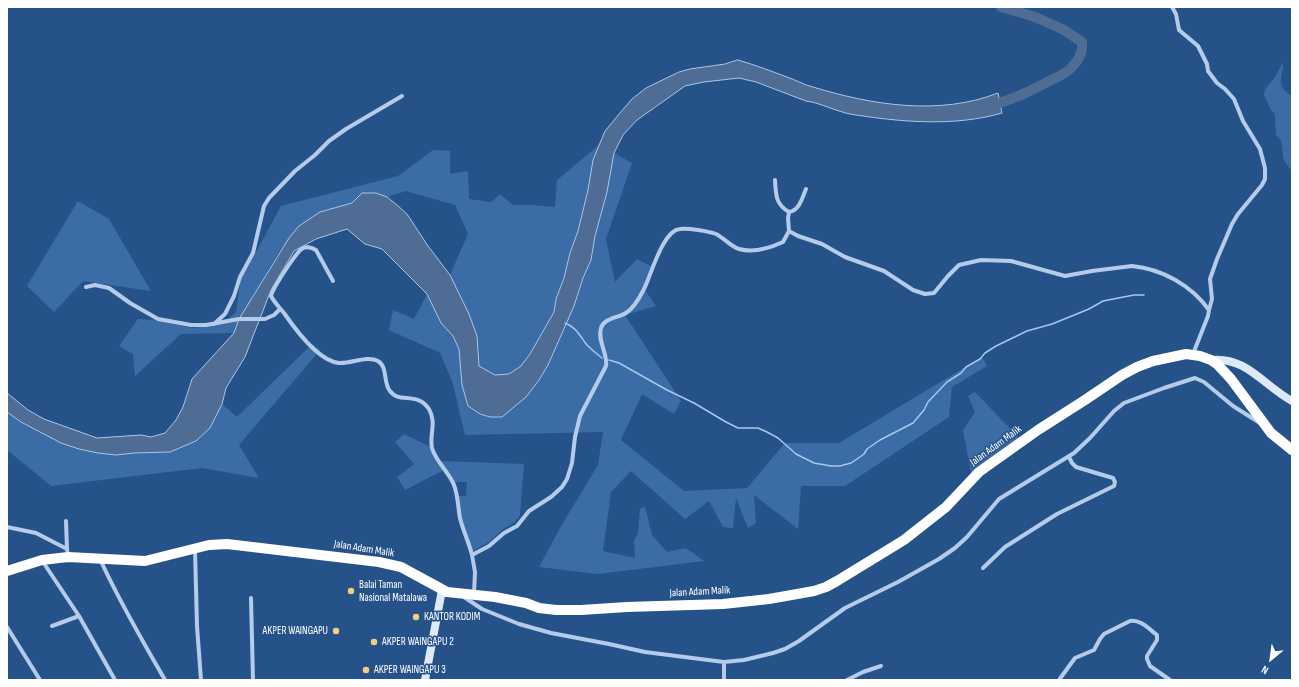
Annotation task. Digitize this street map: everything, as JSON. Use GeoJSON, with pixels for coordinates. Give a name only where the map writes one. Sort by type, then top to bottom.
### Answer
{"type":"FeatureCollection","features":[{"type":"Feature","properties":{"kind":"highway","name":"Jalan Adam Malik"},"geometry":{"type":"LineString","coordinates":[[7,571],[68,553],[100,559],[145,561],[209,545],[241,545],[379,562],[401,567],[447,592],[511,600],[546,609],[581,610],[627,607],[698,606],[723,604],[814,591],[826,587],[904,540],[946,507],[979,472],[1038,430],[1122,375],[1137,367],[1154,361],[1186,354],[1192,354],[1211,360],[1217,364],[1231,379],[1266,427],[1276,438],[1292,450]]}},
{"type":"Feature","properties":{"kind":"street"},"geometry":{"type":"LineString","coordinates":[[1172,7],[1176,14],[1179,30],[1198,46],[1207,64],[1208,71],[1217,83],[1234,99],[1243,121],[1260,149],[1265,168],[1265,179],[1262,185],[1238,214],[1232,224],[1215,265],[1210,279],[1212,299],[1208,316],[1192,354]]}},
{"type":"Feature","properties":{"kind":"street"},"geometry":{"type":"LineString","coordinates":[[214,324],[225,314],[234,296],[240,278],[253,253],[264,206],[268,198],[295,171],[315,155],[329,141],[346,129],[402,96]]}},
{"type":"Feature","properties":{"kind":"street"},"geometry":{"type":"LineString","coordinates":[[775,180],[778,201],[782,207],[789,212]]}},
{"type":"Feature","properties":{"kind":"street"},"geometry":{"type":"LineString","coordinates":[[789,212],[795,210],[799,206],[806,189]]}},
{"type":"Feature","properties":{"kind":"street"},"geometry":{"type":"LineString","coordinates":[[472,555],[487,547],[504,533],[516,526],[529,511],[551,497],[562,487],[567,479],[572,463],[574,443],[580,416],[606,366],[607,361],[601,340],[600,329],[604,322],[626,313],[633,306],[644,288],[670,233],[676,229],[682,229],[712,233],[735,247],[748,250],[767,248],[783,242],[789,231],[789,212]]}},
{"type":"Feature","properties":{"kind":"street"},"geometry":{"type":"LineString","coordinates":[[789,231],[798,236],[822,244],[845,257],[884,271],[907,287],[919,293],[934,293],[959,265],[981,260],[1011,261],[1065,276],[1132,266],[1159,273],[1182,284],[1197,296],[1209,310]]}},
{"type":"Feature","properties":{"kind":"street"},"geometry":{"type":"LineString","coordinates":[[333,281],[316,250],[312,248],[303,248],[290,263],[272,294],[272,298],[299,335],[324,356],[337,363],[370,359],[377,360],[382,364],[388,388],[394,395],[398,397],[417,399],[429,409],[433,426],[432,447],[454,485],[462,526],[472,555],[475,572],[474,595]]}},
{"type":"Feature","properties":{"kind":"street"},"geometry":{"type":"LineString","coordinates":[[86,287],[95,285],[109,288],[130,303],[158,319],[191,325],[214,324],[239,319],[265,319],[274,315],[280,309]]}},
{"type":"Feature","properties":{"kind":"street"},"geometry":{"type":"LineString","coordinates":[[1211,360],[1226,360],[1244,366],[1272,389],[1292,401]]}},
{"type":"Feature","properties":{"kind":"street"},"geometry":{"type":"LineString","coordinates":[[460,594],[482,609],[531,628],[645,652],[724,662],[753,658],[785,649],[845,608],[898,582],[938,559],[967,537],[999,499],[1069,457],[1124,403],[1195,378],[1204,382],[1228,402],[1266,427]]}},
{"type":"Feature","properties":{"kind":"street"},"geometry":{"type":"LineString","coordinates":[[983,568],[1005,547],[1056,514],[1114,486],[1115,482],[1113,478],[1076,467],[1069,457]]}},
{"type":"Feature","properties":{"kind":"street"},"geometry":{"type":"LineString","coordinates":[[66,521],[68,553]]}},
{"type":"Feature","properties":{"kind":"street"},"geometry":{"type":"LineString","coordinates":[[7,528],[36,533],[68,553]]}},
{"type":"Feature","properties":{"kind":"street"},"geometry":{"type":"LineString","coordinates":[[195,549],[197,626],[201,680]]}},
{"type":"Feature","properties":{"kind":"street"},"geometry":{"type":"LineString","coordinates":[[100,559],[113,588],[165,680]]}},
{"type":"Feature","properties":{"kind":"street"},"geometry":{"type":"LineString","coordinates":[[42,560],[79,616],[115,680]]}},
{"type":"Feature","properties":{"kind":"street"},"geometry":{"type":"LineString","coordinates":[[425,680],[442,590]]}},
{"type":"Feature","properties":{"kind":"street"},"geometry":{"type":"LineString","coordinates":[[251,598],[253,680]]}},
{"type":"Feature","properties":{"kind":"street"},"geometry":{"type":"LineString","coordinates":[[52,626],[79,616]]}},
{"type":"Feature","properties":{"kind":"street"},"geometry":{"type":"LineString","coordinates":[[1059,680],[1075,658],[1094,650],[1100,638],[1104,634],[1133,620],[1142,623],[1157,635],[1157,640],[1147,656],[1147,659],[1150,666],[1170,680]]}},
{"type":"Feature","properties":{"kind":"street"},"geometry":{"type":"LineString","coordinates":[[7,627],[40,680]]}},
{"type":"Feature","properties":{"kind":"street"},"geometry":{"type":"LineString","coordinates":[[724,662],[724,680]]}},
{"type":"Feature","properties":{"kind":"street"},"geometry":{"type":"LineString","coordinates":[[847,680],[863,672],[881,666]]}},
{"type":"Feature","properties":{"kind":"shaded area"},"geometry":{"type":"Polygon","coordinates":[[[738,60],[810,86],[858,99],[882,103],[929,106],[976,100],[998,93],[1002,113],[946,122],[907,121],[844,113],[817,103],[806,101],[756,82],[739,78],[685,86],[637,120],[623,135],[614,153],[607,192],[595,236],[591,260],[583,278],[574,306],[548,365],[539,380],[526,397],[502,417],[490,417],[480,414],[468,406],[462,385],[459,349],[453,336],[441,323],[427,294],[382,249],[365,244],[347,229],[316,239],[294,251],[271,290],[245,357],[226,388],[222,404],[210,428],[196,441],[170,452],[116,455],[98,453],[61,443],[21,422],[7,412],[7,393],[28,410],[44,419],[97,438],[141,435],[151,437],[165,433],[176,420],[183,407],[192,379],[234,333],[239,319],[289,238],[299,226],[320,212],[352,203],[362,193],[376,193],[387,197],[407,214],[428,246],[450,275],[469,314],[477,336],[479,366],[495,375],[509,374],[521,366],[530,354],[554,312],[556,299],[578,231],[588,190],[593,160],[605,131],[632,99],[646,88],[679,72],[725,64],[738,60]]]}},
{"type":"Feature","properties":{"kind":"shaded area"},"geometry":{"type":"Polygon","coordinates":[[[1283,62],[1281,79],[1282,87],[1290,95],[1292,94],[1292,171],[1284,160],[1282,144],[1276,135],[1275,114],[1271,110],[1264,95],[1265,90],[1274,79],[1283,62]]]}},
{"type":"Feature","properties":{"kind":"shaded area"},"geometry":{"type":"Polygon","coordinates":[[[600,144],[593,160],[588,190],[578,231],[556,299],[554,312],[530,354],[521,366],[509,374],[495,375],[479,366],[477,336],[469,314],[450,275],[468,234],[455,205],[406,191],[387,197],[376,193],[362,193],[352,203],[320,212],[299,226],[279,252],[239,319],[234,333],[181,334],[135,376],[133,354],[119,346],[138,319],[154,320],[193,328],[223,324],[236,312],[241,276],[249,265],[281,206],[398,176],[433,150],[450,151],[450,174],[468,171],[469,199],[491,202],[500,194],[513,205],[555,207],[557,180],[600,144]]]}},
{"type":"Feature","properties":{"kind":"shaded area"},"geometry":{"type":"Polygon","coordinates":[[[614,153],[632,163],[606,239],[615,282],[637,259],[654,268],[644,289],[656,306],[625,315],[681,401],[674,414],[642,394],[621,440],[684,491],[747,488],[785,443],[839,443],[982,357],[987,366],[952,387],[949,417],[845,486],[801,486],[798,529],[754,495],[756,523],[748,528],[736,498],[733,528],[723,527],[709,501],[685,519],[631,471],[611,492],[603,551],[635,558],[634,541],[638,533],[640,509],[645,507],[652,535],[667,552],[686,548],[704,561],[598,574],[539,567],[560,528],[598,465],[603,432],[465,435],[452,381],[440,353],[389,330],[393,310],[414,319],[427,294],[441,322],[453,336],[459,349],[461,366],[502,417],[526,397],[548,365],[574,306],[583,278],[591,260],[595,236],[607,192],[614,153]]]}},
{"type":"Feature","properties":{"kind":"shaded area"},"geometry":{"type":"Polygon","coordinates":[[[78,201],[109,219],[151,291],[83,281],[54,312],[27,286],[78,201]]]}},
{"type":"Feature","properties":{"kind":"shaded area"},"geometry":{"type":"Polygon","coordinates":[[[312,344],[320,350],[239,445],[259,478],[202,468],[51,486],[7,450],[7,412],[21,422],[61,443],[79,449],[116,455],[170,452],[196,441],[210,428],[222,404],[237,417],[312,344]]]}},
{"type":"Feature","properties":{"kind":"shaded area"},"geometry":{"type":"Polygon","coordinates":[[[975,392],[1022,441],[972,478],[963,430],[975,412],[968,396],[975,392]]]}},
{"type":"Feature","properties":{"kind":"shaded area"},"geometry":{"type":"Polygon","coordinates":[[[404,434],[429,446],[439,461],[524,464],[520,515],[515,522],[503,529],[489,542],[469,553],[457,514],[455,496],[466,496],[467,482],[452,482],[444,470],[405,490],[397,477],[414,464],[395,442],[404,434]]]}},
{"type":"Feature","properties":{"kind":"waterway"},"geometry":{"type":"LineString","coordinates":[[988,106],[1021,95],[1065,73],[1077,61],[1082,49],[1082,42],[1064,30],[1032,16],[1001,7]]}},
{"type":"Feature","properties":{"kind":"waterway"},"geometry":{"type":"LineString","coordinates":[[609,360],[619,363],[738,428],[758,428],[767,432],[778,438],[796,454],[814,463],[840,466],[851,463],[880,440],[913,423],[924,410],[928,402],[947,382],[996,346],[1027,331],[1052,324],[1089,309],[1103,301],[1134,295],[1144,295]]}},
{"type":"Feature","properties":{"kind":"waterway"},"geometry":{"type":"LineString","coordinates":[[565,323],[575,329],[587,345],[602,358]]}},
{"type":"Feature","properties":{"kind":"place","name":"Balai Taman Nasional Matalawa"},"geometry":{"type":"Point","coordinates":[351,591]}},
{"type":"Feature","properties":{"kind":"place","name":"KANTOR KODIM"},"geometry":{"type":"Point","coordinates":[416,617]}},
{"type":"Feature","properties":{"kind":"place","name":"AKPER WAINGAPU"},"geometry":{"type":"Point","coordinates":[336,631]}},
{"type":"Feature","properties":{"kind":"place","name":"AKPER WAINGAPU 2"},"geometry":{"type":"Point","coordinates":[374,642]}},
{"type":"Feature","properties":{"kind":"place","name":"AKPER WAINGAPU 3"},"geometry":{"type":"Point","coordinates":[366,670]}}]}
